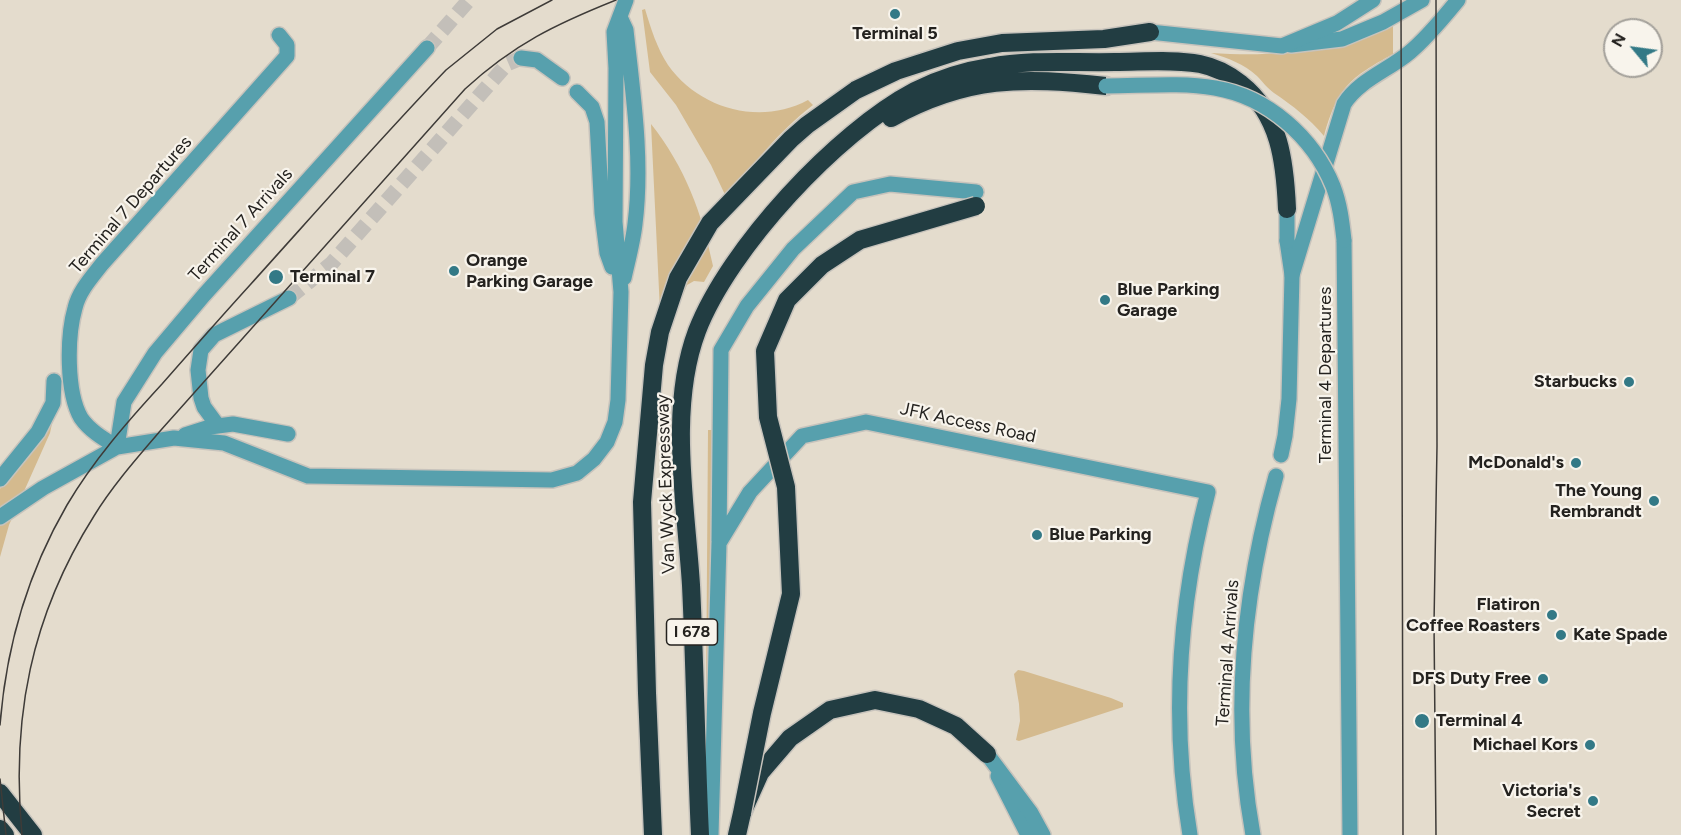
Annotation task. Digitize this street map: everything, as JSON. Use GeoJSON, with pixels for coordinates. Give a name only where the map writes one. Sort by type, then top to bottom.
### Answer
{"type":"FeatureCollection","features":[{"type":"Feature","properties":{"kind":"highway"},"geometry":{"type":"LineString","coordinates":[[653,835],[642,502],[654,365],[660,332],[678,278],[710,223],[791,139],[836,104],[896,71],[958,51],[991,45],[1104,39],[1150,32]]}},
{"type":"Feature","properties":{"kind":"highway"},"geometry":{"type":"LineString","coordinates":[[813,171],[852,134],[886,108],[931,84],[976,69],[1026,63],[1176,62],[1218,69],[1240,83],[1260,103],[1268,114],[1283,156],[1287,209]]}},
{"type":"Feature","properties":{"kind":"highway"},"geometry":{"type":"LineString","coordinates":[[813,171],[851,142],[880,124],[952,91],[982,84],[1017,81],[1055,81],[1106,86]]}},
{"type":"Feature","properties":{"kind":"highway","name":"Van Wyck Expressway"},"geometry":{"type":"LineString","coordinates":[[700,835],[691,584],[685,521],[682,429],[686,370],[696,332],[717,289],[751,241],[813,171]]}},
{"type":"Feature","properties":{"kind":"highway"},"geometry":{"type":"LineString","coordinates":[[737,835],[762,713],[791,594],[786,487],[768,417],[765,351],[787,300],[822,266],[860,240],[976,199]]}},
{"type":"Feature","properties":{"kind":"highway"},"geometry":{"type":"LineString","coordinates":[[742,813],[760,773],[790,738],[830,710],[875,700],[919,709],[956,726],[987,754]]}},
{"type":"Feature","properties":{"kind":"highway"},"geometry":{"type":"LineString","coordinates":[[0,793],[33,835]]}},
{"type":"Feature","properties":{"kind":"highway"},"geometry":{"type":"LineString","coordinates":[[0,829],[5,835]]}},
{"type":"Feature","properties":{"kind":"street"},"geometry":{"type":"LineString","coordinates":[[174,438],[224,443],[308,476],[552,480],[577,473],[594,459],[607,442],[615,422],[618,400],[621,292],[615,222],[616,68],[614,32],[626,0]]}},
{"type":"Feature","properties":{"kind":"street"},"geometry":{"type":"LineString","coordinates":[[1282,46],[1337,23],[1373,0]]}},
{"type":"Feature","properties":{"kind":"street"},"geometry":{"type":"LineString","coordinates":[[1150,32],[1282,46],[1342,39],[1383,22],[1422,0]]}},
{"type":"Feature","properties":{"kind":"street"},"geometry":{"type":"LineString","coordinates":[[1292,275],[1348,98],[1358,88],[1415,48],[1458,0]]}},
{"type":"Feature","properties":{"kind":"street"},"geometry":{"type":"LineString","coordinates":[[620,16],[627,30],[636,127],[638,189],[635,225],[621,292]]}},
{"type":"Feature","properties":{"kind":"street","name":"Terminal 7 Departures"},"geometry":{"type":"LineString","coordinates":[[117,447],[95,434],[81,417],[68,371],[75,308],[89,281],[125,237],[287,56],[287,45],[279,35]]}},
{"type":"Feature","properties":{"kind":"street","name":"Terminal 7 Arrivals"},"geometry":{"type":"LineString","coordinates":[[117,447],[124,402],[154,353],[427,48]]}},
{"type":"Feature","properties":{"kind":"street"},"geometry":{"type":"LineString","coordinates":[[520,58],[537,60],[562,78]]}},
{"type":"Feature","properties":{"kind":"street","name":"Terminal 4 Departures"},"geometry":{"type":"LineString","coordinates":[[1106,86],[1192,86],[1214,88],[1243,96],[1269,110],[1294,128],[1316,155],[1334,188],[1342,220],[1344,260],[1350,835]]}},
{"type":"Feature","properties":{"kind":"street"},"geometry":{"type":"LineString","coordinates":[[577,92],[592,107],[597,122],[602,213],[607,253],[621,292]]}},
{"type":"Feature","properties":{"kind":"street"},"geometry":{"type":"LineString","coordinates":[[719,543],[721,350],[747,306],[793,249],[853,192],[890,184],[976,199]]}},
{"type":"Feature","properties":{"kind":"street"},"geometry":{"type":"LineString","coordinates":[[1281,454],[1289,399],[1292,275],[1287,241],[1287,209]]}},
{"type":"Feature","properties":{"kind":"street"},"geometry":{"type":"LineString","coordinates":[[218,426],[204,408],[201,398],[198,370],[201,350],[214,335],[289,298]]}},
{"type":"Feature","properties":{"kind":"street"},"geometry":{"type":"LineString","coordinates":[[0,479],[38,432],[53,403],[54,381]]}},
{"type":"Feature","properties":{"kind":"street","name":"JFK Access Road"},"geometry":{"type":"LineString","coordinates":[[711,835],[719,543],[750,492],[802,436],[866,422],[1208,492],[1189,583],[1181,670],[1182,761],[1190,835]]}},
{"type":"Feature","properties":{"kind":"street"},"geometry":{"type":"LineString","coordinates":[[0,517],[43,488],[117,447],[174,438],[233,424],[288,434]]}},
{"type":"Feature","properties":{"kind":"street","name":"Terminal 4 Arrivals"},"geometry":{"type":"LineString","coordinates":[[1253,835],[1247,796],[1243,737],[1245,642],[1257,548],[1276,476]]}},
{"type":"Feature","properties":{"kind":"street"},"geometry":{"type":"LineString","coordinates":[[987,754],[1028,835]]}},
{"type":"Feature","properties":{"kind":"street"},"geometry":{"type":"LineString","coordinates":[[987,754],[1031,813],[1043,835]]}},
{"type":"Feature","properties":{"kind":"shaded area"},"geometry":{"type":"Polygon","coordinates":[[[0,0],[1681,0],[1681,835],[0,835],[0,0]]]}},
{"type":"Feature","properties":{"kind":"shaded area"},"geometry":{"type":"Polygon","coordinates":[[[645,9],[657,45],[668,65],[696,93],[732,109],[751,112],[770,112],[789,108],[808,100],[813,105],[777,138],[727,199],[711,165],[676,105],[650,72],[642,10],[645,9]]]}},
{"type":"Feature","properties":{"kind":"shaded area"},"geometry":{"type":"Polygon","coordinates":[[[1393,26],[1393,54],[1366,70],[1348,85],[1335,105],[1324,136],[1307,118],[1247,68],[1211,53],[1258,54],[1304,51],[1348,42],[1393,26]]]}},
{"type":"Feature","properties":{"kind":"shaded area"},"geometry":{"type":"Polygon","coordinates":[[[651,124],[663,140],[691,191],[713,266],[704,282],[694,281],[687,285],[677,310],[660,311],[651,124]]]}},
{"type":"Feature","properties":{"kind":"shaded area"},"geometry":{"type":"Polygon","coordinates":[[[43,409],[54,414],[50,433],[9,525],[0,557],[0,489],[43,409]]]}},
{"type":"Feature","properties":{"kind":"shaded area"},"geometry":{"type":"Polygon","coordinates":[[[708,430],[717,430],[705,835],[708,430]]]}},
{"type":"Feature","properties":{"kind":"shaded area"},"geometry":{"type":"Polygon","coordinates":[[[1018,670],[1111,698],[1123,703],[1123,707],[1019,741],[1016,740],[1020,721],[1014,674],[1018,670]]]}},
{"type":"Feature","properties":{"kind":"tunnel"},"geometry":{"type":"LineString","coordinates":[[427,48],[469,0]]}},
{"type":"Feature","properties":{"kind":"tunnel"},"geometry":{"type":"LineString","coordinates":[[289,298],[332,263],[507,64],[521,58]]}},
{"type":"Feature","properties":{"kind":"tram line"},"geometry":{"type":"LineString","coordinates":[[0,725],[7,667],[30,584],[40,558],[67,505],[99,457],[228,310],[446,70],[497,29],[552,0]]}},
{"type":"Feature","properties":{"kind":"tram line"},"geometry":{"type":"LineString","coordinates":[[22,835],[19,792],[20,750],[23,709],[30,669],[41,630],[72,554],[109,493],[161,430],[465,89],[518,47],[555,27],[616,0]]}},
{"type":"Feature","properties":{"kind":"tram line"},"geometry":{"type":"LineString","coordinates":[[1401,0],[1403,835]]}},
{"type":"Feature","properties":{"kind":"tram line"},"geometry":{"type":"LineString","coordinates":[[1436,0],[1437,446],[1434,624],[1436,835]]}},
{"type":"Feature","properties":{"kind":"tram line"},"geometry":{"type":"LineString","coordinates":[[0,779],[6,835]]}},
{"type":"Feature","properties":{"kind":"place","name":"Terminal 5"},"geometry":{"type":"Point","coordinates":[895,14]}},
{"type":"Feature","properties":{"kind":"place","name":"Orange Parking Garage"},"geometry":{"type":"Point","coordinates":[454,271]}},
{"type":"Feature","properties":{"kind":"place","name":"Terminal 7"},"geometry":{"type":"Point","coordinates":[276,277]}},
{"type":"Feature","properties":{"kind":"place","name":"Blue Parking Garage"},"geometry":{"type":"Point","coordinates":[1105,300]}},
{"type":"Feature","properties":{"kind":"place","name":"Starbucks"},"geometry":{"type":"Point","coordinates":[1629,382]}},
{"type":"Feature","properties":{"kind":"place","name":"McDonald's"},"geometry":{"type":"Point","coordinates":[1576,463]}},
{"type":"Feature","properties":{"kind":"place","name":"The Young Rembrandt"},"geometry":{"type":"Point","coordinates":[1654,501]}},
{"type":"Feature","properties":{"kind":"place","name":"Blue Parking"},"geometry":{"type":"Point","coordinates":[1037,535]}},
{"type":"Feature","properties":{"kind":"place","name":"Flatiron Coffee Roasters"},"geometry":{"type":"Point","coordinates":[1552,615]}},
{"type":"Feature","properties":{"kind":"place","name":"Kate Spade"},"geometry":{"type":"Point","coordinates":[1561,635]}},
{"type":"Feature","properties":{"kind":"place","name":"DFS Duty Free"},"geometry":{"type":"Point","coordinates":[1543,679]}},
{"type":"Feature","properties":{"kind":"place","name":"Terminal 4"},"geometry":{"type":"Point","coordinates":[1422,721]}},
{"type":"Feature","properties":{"kind":"place","name":"Michael Kors"},"geometry":{"type":"Point","coordinates":[1590,745]}},
{"type":"Feature","properties":{"kind":"place","name":"Victoria's Secret"},"geometry":{"type":"Point","coordinates":[1593,801]}}]}
